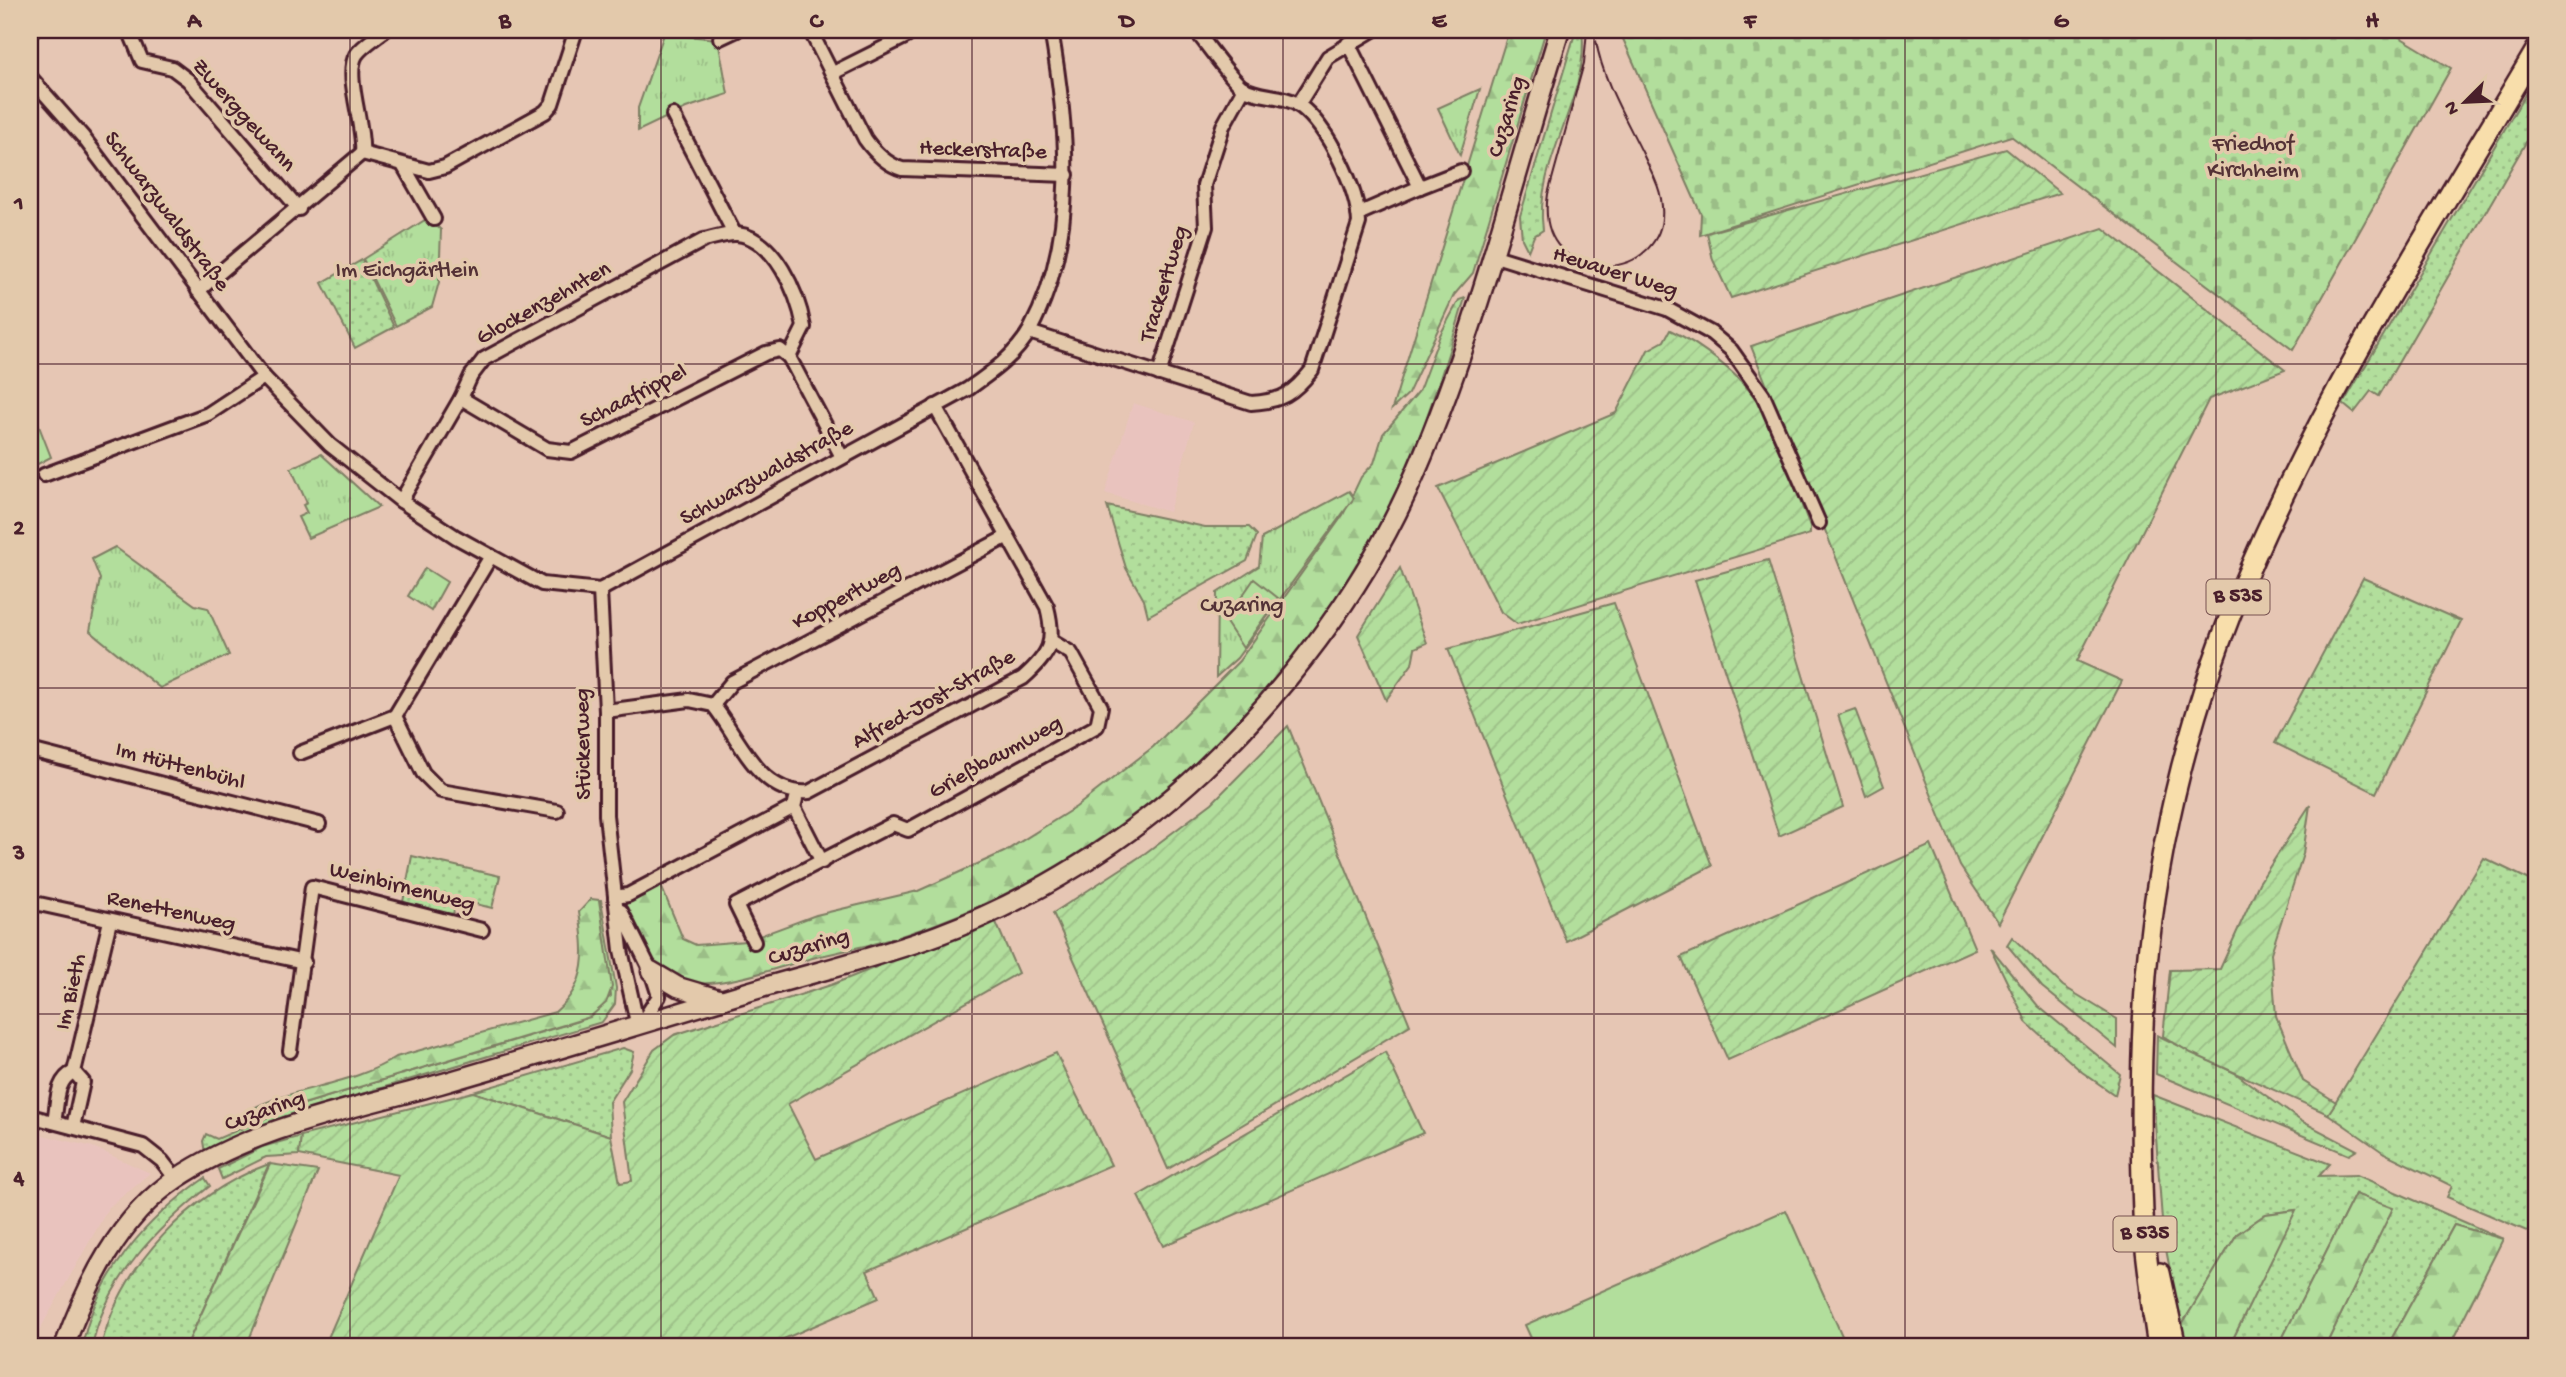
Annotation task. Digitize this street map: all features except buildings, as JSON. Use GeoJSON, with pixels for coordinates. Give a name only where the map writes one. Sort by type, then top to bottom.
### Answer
{"type":"FeatureCollection","features":[{"type":"Feature","properties":{"kind":"highway","name":"B 535"},"geometry":{"type":"LineString","coordinates":[[2152,1299],[2156,1347]]}},
{"type":"Feature","properties":{"kind":"main road","name":"Cuzaring"},"geometry":{"type":"LineString","coordinates":[[64,1347],[95,1276],[122,1232],[150,1200],[176,1179],[224,1153],[307,1122],[638,1027],[935,936],[1000,907],[1114,841],[1160,807],[1207,766],[1305,656],[1358,579],[1406,495],[1448,391],[1560,30]]}},
{"type":"Feature","properties":{"kind":"main road","name":"B 535"},"geometry":{"type":"LineString","coordinates":[[2152,1299],[2143,1217],[2139,1097],[2141,1043],[2150,944],[2168,831],[2207,681],[2249,569],[2295,471],[2345,378],[2536,50]]}},
{"type":"Feature","properties":{"kind":"main road"},"geometry":{"type":"LineString","coordinates":[[651,971],[678,987],[722,1000]]}},
{"type":"Feature","properties":{"kind":"main road","name":"B 535"},"geometry":{"type":"LineString","coordinates":[[2142,1169],[2176,1347]]}},
{"type":"Feature","properties":{"kind":"main road","name":"Cuzaring"},"geometry":{"type":"LineString","coordinates":[[72,1347],[73,1324]]}},
{"type":"Feature","properties":{"kind":"street","name":"Zwerggewann"},"geometry":{"type":"LineString","coordinates":[[129,30],[142,61],[172,68],[188,80],[299,209]]}},
{"type":"Feature","properties":{"kind":"street"},"geometry":{"type":"LineString","coordinates":[[198,291],[299,209],[362,153],[364,139],[352,70],[356,55],[385,30]]}},
{"type":"Feature","properties":{"kind":"street"},"geometry":{"type":"LineString","coordinates":[[362,153],[429,171],[445,167],[545,112],[552,104],[576,30]]}},
{"type":"Feature","properties":{"kind":"street"},"geometry":{"type":"LineString","coordinates":[[720,38],[737,30]]}},
{"type":"Feature","properties":{"kind":"street","name":"Heckerstraße"},"geometry":{"type":"LineString","coordinates":[[810,30],[865,139],[873,150],[893,166],[902,169],[1067,175]]}},
{"type":"Feature","properties":{"kind":"street"},"geometry":{"type":"LineString","coordinates":[[833,73],[907,36],[910,30]]}},
{"type":"Feature","properties":{"kind":"street","name":"Schwarzwaldstraße"},"geometry":{"type":"LineString","coordinates":[[30,77],[83,137],[264,377],[330,445],[401,501],[542,584],[600,590],[968,389],[1003,363],[1029,332],[1053,263],[1064,215],[1067,175],[1058,69],[1051,30]]}},
{"type":"Feature","properties":{"kind":"street"},"geometry":{"type":"LineString","coordinates":[[1029,332],[1251,402],[1277,401],[1299,386],[1312,370],[1359,223],[1357,200],[1326,136],[1298,105],[1244,88],[1195,30]]}},
{"type":"Feature","properties":{"kind":"street"},"geometry":{"type":"LineString","coordinates":[[1298,105],[1328,57],[1373,30]]}},
{"type":"Feature","properties":{"kind":"street"},"geometry":{"type":"LineString","coordinates":[[1348,43],[1420,187]]}},
{"type":"Feature","properties":{"kind":"street","name":"Trackertweg"},"geometry":{"type":"LineString","coordinates":[[1159,374],[1206,227],[1204,185],[1223,126],[1244,88]]}},
{"type":"Feature","properties":{"kind":"street"},"geometry":{"type":"LineString","coordinates":[[673,116],[734,233],[749,237],[769,250],[793,291],[804,327],[789,356],[842,457]]}},
{"type":"Feature","properties":{"kind":"street"},"geometry":{"type":"LineString","coordinates":[[403,165],[434,219]]}},
{"type":"Feature","properties":{"kind":"street"},"geometry":{"type":"LineString","coordinates":[[1359,214],[1461,171]]}},
{"type":"Feature","properties":{"kind":"street","name":"Glockenzehnten"},"geometry":{"type":"LineString","coordinates":[[401,501],[471,376],[484,359],[704,240],[734,233]]}},
{"type":"Feature","properties":{"kind":"street","name":"Heuauer Weg"},"geometry":{"type":"LineString","coordinates":[[1492,255],[1667,309],[1711,333],[1731,350],[1763,396],[1819,523]]}},
{"type":"Feature","properties":{"kind":"street","name":"Schaafrippel"},"geometry":{"type":"LineString","coordinates":[[461,398],[547,449],[571,452],[766,353],[780,350],[789,356]]}},
{"type":"Feature","properties":{"kind":"street"},"geometry":{"type":"LineString","coordinates":[[44,475],[208,414],[264,377]]}},
{"type":"Feature","properties":{"kind":"street"},"geometry":{"type":"LineString","coordinates":[[935,407],[1047,607],[1053,631],[1051,641]]}},
{"type":"Feature","properties":{"kind":"street","name":"Koppertweg"},"geometry":{"type":"LineString","coordinates":[[713,705],[732,682],[1007,536]]}},
{"type":"Feature","properties":{"kind":"street"},"geometry":{"type":"LineString","coordinates":[[300,753],[395,716],[491,556]]}},
{"type":"Feature","properties":{"kind":"street","name":"Stückerweg"},"geometry":{"type":"LineString","coordinates":[[600,590],[606,711],[606,815],[621,950],[638,1027]]}},
{"type":"Feature","properties":{"kind":"street","name":"Alfred-Jost-Straße"},"geometry":{"type":"LineString","coordinates":[[796,793],[809,792],[855,769],[1023,678],[1043,660],[1051,641]]}},
{"type":"Feature","properties":{"kind":"street","name":"Grießbaumweg"},"geometry":{"type":"LineString","coordinates":[[754,942],[736,905],[893,824],[908,830],[1097,726],[1101,707],[1071,653],[1051,641]]}},
{"type":"Feature","properties":{"kind":"street"},"geometry":{"type":"LineString","coordinates":[[606,711],[689,700],[713,705],[760,773],[777,787],[796,793],[794,807],[822,862]]}},
{"type":"Feature","properties":{"kind":"street"},"geometry":{"type":"LineString","coordinates":[[395,716],[423,773],[441,791],[557,811]]}},
{"type":"Feature","properties":{"kind":"street","name":"Im Hüttenbühl"},"geometry":{"type":"LineString","coordinates":[[30,750],[319,824]]}},
{"type":"Feature","properties":{"kind":"street"},"geometry":{"type":"LineString","coordinates":[[615,897],[628,895],[794,807]]}},
{"type":"Feature","properties":{"kind":"street","name":"Weinbirnenweg"},"geometry":{"type":"LineString","coordinates":[[304,962],[312,887],[482,930]]}},
{"type":"Feature","properties":{"kind":"street","name":"Stückerweg"},"geometry":{"type":"LineString","coordinates":[[615,897],[651,971],[659,996],[638,1027]]}},
{"type":"Feature","properties":{"kind":"street","name":"Renettenweg"},"geometry":{"type":"LineString","coordinates":[[30,902],[304,962]]}},
{"type":"Feature","properties":{"kind":"street","name":"Im Bieth"},"geometry":{"type":"LineString","coordinates":[[74,1072],[110,921]]}},
{"type":"Feature","properties":{"kind":"street"},"geometry":{"type":"LineString","coordinates":[[290,1051],[304,962]]}},
{"type":"Feature","properties":{"kind":"street","name":"Im Bieth"},"geometry":{"type":"LineString","coordinates":[[54,1122],[59,1086],[65,1076],[74,1072]]}},
{"type":"Feature","properties":{"kind":"street","name":"Im Bieth"},"geometry":{"type":"LineString","coordinates":[[73,1127],[83,1092],[83,1082],[74,1072]]}},
{"type":"Feature","properties":{"kind":"street"},"geometry":{"type":"LineString","coordinates":[[30,1116],[143,1146],[162,1161],[176,1179]]}},
{"type":"Feature","properties":{"kind":"shaded area"},"geometry":{"type":"Polygon","coordinates":[[[1133,403],[1194,422],[1169,512],[1105,493],[1133,403]]]}},
{"type":"Feature","properties":{"kind":"shaded area"},"geometry":{"type":"Polygon","coordinates":[[[30,1132],[93,1147],[150,1173],[109,1207],[30,1347],[30,1132]]]}},
{"type":"Feature","properties":{"kind":"green space"},"geometry":{"type":"Polygon","coordinates":[[[1509,30],[1546,30],[1473,273],[1454,295],[1408,394],[1392,409],[1509,30]]]}},
{"type":"Feature","properties":{"kind":"green space"},"geometry":{"type":"Polygon","coordinates":[[[1576,30],[1582,30],[1578,80],[1546,179],[1542,205],[1543,230],[1534,236],[1528,251],[1522,239],[1520,216],[1576,30]]]}},
{"type":"Feature","properties":{"kind":"green space","name":"Friedhof Kirchheim"},"geometry":{"type":"Polygon","coordinates":[[[1619,30],[2388,30],[2451,68],[2293,350],[2011,136],[1700,235],[1701,214],[1619,30]]]}},
{"type":"Feature","properties":{"kind":"green space"},"geometry":{"type":"Polygon","coordinates":[[[664,34],[718,39],[728,94],[686,108],[638,131],[638,108],[664,34]]]}},
{"type":"Feature","properties":{"kind":"green space"},"geometry":{"type":"Polygon","coordinates":[[[2536,76],[2536,125],[2379,396],[2371,391],[2354,413],[2343,404],[2536,76]]]}},
{"type":"Feature","properties":{"kind":"green space"},"geometry":{"type":"Polygon","coordinates":[[[1480,89],[1460,155],[1438,108],[1480,89]]]}},
{"type":"Feature","properties":{"kind":"green space"},"geometry":{"type":"Polygon","coordinates":[[[2006,149],[2060,193],[1731,298],[1713,260],[1707,233],[2006,149]]]}},
{"type":"Feature","properties":{"kind":"green space","name":"Im Eichgärtlein"},"geometry":{"type":"Polygon","coordinates":[[[428,218],[441,230],[439,282],[432,307],[396,326],[363,259],[428,218]]]}},
{"type":"Feature","properties":{"kind":"green space"},"geometry":{"type":"Polygon","coordinates":[[[2103,228],[2285,370],[2209,399],[2077,661],[2122,681],[1998,923],[1960,866],[1751,346],[2103,228]]]}},
{"type":"Feature","properties":{"kind":"green space"},"geometry":{"type":"Polygon","coordinates":[[[362,260],[394,327],[355,348],[322,283],[362,260]]]}},
{"type":"Feature","properties":{"kind":"green space"},"geometry":{"type":"Polygon","coordinates":[[[1465,298],[1421,432],[1394,497],[1362,559],[1321,623],[1274,683],[1222,739],[1164,790],[1103,836],[1038,877],[969,910],[898,937],[723,982],[695,983],[676,976],[653,959],[620,901],[660,883],[683,939],[696,945],[746,941],[816,915],[918,891],[1004,852],[1076,807],[1153,747],[1239,661],[1343,515],[1361,477],[1374,463],[1383,434],[1419,391],[1440,335],[1459,300],[1465,298]]]}},
{"type":"Feature","properties":{"kind":"green space"},"geometry":{"type":"Polygon","coordinates":[[[1670,330],[1720,362],[1753,395],[1781,450],[1810,526],[1810,534],[1517,624],[1501,612],[1438,488],[1616,413],[1648,350],[1664,341],[1670,330]]]}},
{"type":"Feature","properties":{"kind":"green space"},"geometry":{"type":"Polygon","coordinates":[[[30,403],[51,457],[30,468],[30,403]]]}},
{"type":"Feature","properties":{"kind":"green space"},"geometry":{"type":"Polygon","coordinates":[[[321,454],[379,507],[308,538],[298,517],[307,513],[303,505],[307,503],[291,468],[321,454]]]}},
{"type":"Feature","properties":{"kind":"green space","name":"Cuzaring"},"geometry":{"type":"Polygon","coordinates":[[[1349,491],[1354,498],[1237,658],[1216,677],[1217,593],[1259,566],[1262,538],[1349,491]]]}},
{"type":"Feature","properties":{"kind":"green space"},"geometry":{"type":"Polygon","coordinates":[[[1107,506],[1205,527],[1249,527],[1257,535],[1247,561],[1148,616],[1144,600],[1126,568],[1107,506]]]}},
{"type":"Feature","properties":{"kind":"green space"},"geometry":{"type":"Polygon","coordinates":[[[115,547],[195,605],[208,608],[229,655],[160,688],[90,631],[100,579],[92,559],[115,547]]]}},
{"type":"Feature","properties":{"kind":"green space"},"geometry":{"type":"Polygon","coordinates":[[[1768,560],[1843,807],[1779,836],[1695,580],[1768,560]]]}},
{"type":"Feature","properties":{"kind":"green space"},"geometry":{"type":"Polygon","coordinates":[[[425,568],[447,582],[431,611],[408,596],[425,568]]]}},
{"type":"Feature","properties":{"kind":"green space"},"geometry":{"type":"Polygon","coordinates":[[[1400,568],[1427,643],[1415,648],[1412,664],[1386,700],[1358,635],[1400,568]]]}},
{"type":"Feature","properties":{"kind":"green space"},"geometry":{"type":"Polygon","coordinates":[[[2363,578],[2461,621],[2376,793],[2275,743],[2363,578]]]}},
{"type":"Feature","properties":{"kind":"green space"},"geometry":{"type":"Polygon","coordinates":[[[1254,579],[1278,598],[1243,648],[1225,621],[1254,579]]]}},
{"type":"Feature","properties":{"kind":"green space"},"geometry":{"type":"Polygon","coordinates":[[[1614,603],[1712,866],[1566,941],[1448,649],[1614,603]]]}},
{"type":"Feature","properties":{"kind":"green space"},"geometry":{"type":"Polygon","coordinates":[[[1855,709],[1884,786],[1866,796],[1838,715],[1855,709]]]}},
{"type":"Feature","properties":{"kind":"green space"},"geometry":{"type":"Polygon","coordinates":[[[1288,726],[1410,1025],[1168,1169],[1053,913],[1144,854],[1212,803],[1288,726]]]}},
{"type":"Feature","properties":{"kind":"green space"},"geometry":{"type":"Polygon","coordinates":[[[2310,805],[2303,854],[2271,953],[2276,1016],[2303,1081],[2336,1102],[2328,1114],[2191,1053],[2163,1036],[2170,970],[2220,969],[2259,883],[2310,805]]]}},
{"type":"Feature","properties":{"kind":"green space"},"geometry":{"type":"Polygon","coordinates":[[[1931,845],[1975,949],[1728,1060],[1681,957],[1931,845]]]}},
{"type":"Feature","properties":{"kind":"green space"},"geometry":{"type":"Polygon","coordinates":[[[412,856],[500,876],[492,908],[456,899],[453,915],[403,902],[412,856]]]}},
{"type":"Feature","properties":{"kind":"green space"},"geometry":{"type":"Polygon","coordinates":[[[2484,858],[2536,883],[2536,1235],[2447,1197],[2452,1186],[2384,1153],[2328,1114],[2484,858]]]}},
{"type":"Feature","properties":{"kind":"green space"},"geometry":{"type":"Polygon","coordinates":[[[591,899],[599,900],[612,987],[606,1003],[590,1017],[287,1109],[238,1128],[233,1121],[271,1101],[357,1076],[396,1057],[555,1012],[574,990],[579,978],[583,940],[579,912],[591,899]]]}},
{"type":"Feature","properties":{"kind":"green space"},"geometry":{"type":"Polygon","coordinates":[[[599,900],[616,988],[615,1004],[602,1022],[278,1119],[205,1153],[203,1141],[206,1134],[217,1139],[287,1109],[578,1021],[611,996],[599,900]]]}},
{"type":"Feature","properties":{"kind":"green space"},"geometry":{"type":"Polygon","coordinates":[[[995,920],[1018,973],[788,1104],[816,1159],[1056,1053],[1111,1165],[867,1271],[879,1298],[765,1347],[324,1347],[399,1175],[299,1155],[301,1136],[473,1092],[611,1136],[620,1183],[632,1181],[622,1102],[654,1050],[674,1035],[831,985],[995,920]]]}},
{"type":"Feature","properties":{"kind":"green space"},"geometry":{"type":"Polygon","coordinates":[[[2012,937],[2063,986],[2117,1019],[2117,1048],[2042,987],[2007,945],[2012,937]]]}},
{"type":"Feature","properties":{"kind":"green space"},"geometry":{"type":"Polygon","coordinates":[[[1990,947],[2038,1006],[2120,1074],[2115,1095],[2082,1072],[2027,1023],[1990,947]]]}},
{"type":"Feature","properties":{"kind":"green space"},"geometry":{"type":"Polygon","coordinates":[[[2157,1035],[2235,1073],[2301,1121],[2357,1150],[2349,1155],[2156,1074],[2157,1035]]]}},
{"type":"Feature","properties":{"kind":"green space"},"geometry":{"type":"Polygon","coordinates":[[[623,1048],[634,1052],[630,1069],[609,1102],[611,1136],[473,1092],[623,1048]]]}},
{"type":"Feature","properties":{"kind":"green space"},"geometry":{"type":"Polygon","coordinates":[[[1385,1052],[1423,1133],[1163,1246],[1138,1196],[1385,1052]]]}},
{"type":"Feature","properties":{"kind":"green space"},"geometry":{"type":"Polygon","coordinates":[[[2153,1095],[2330,1164],[2319,1176],[2357,1175],[2503,1239],[2454,1225],[2387,1347],[2325,1347],[2392,1209],[2355,1194],[2278,1347],[2229,1347],[2295,1210],[2266,1214],[2237,1234],[2181,1326],[2163,1234],[2153,1095]]]}},
{"type":"Feature","properties":{"kind":"green space"},"geometry":{"type":"Polygon","coordinates":[[[301,1136],[299,1155],[266,1157],[222,1179],[218,1169],[262,1147],[301,1136]]]}},
{"type":"Feature","properties":{"kind":"green space"},"geometry":{"type":"Polygon","coordinates":[[[269,1164],[186,1347],[101,1347],[125,1288],[142,1261],[163,1236],[186,1213],[212,1193],[269,1164]]]}},
{"type":"Feature","properties":{"kind":"green space"},"geometry":{"type":"Polygon","coordinates":[[[270,1164],[318,1171],[246,1347],[186,1347],[270,1164]]]}},
{"type":"Feature","properties":{"kind":"green space"},"geometry":{"type":"Polygon","coordinates":[[[205,1178],[210,1186],[153,1237],[121,1277],[99,1323],[92,1347],[82,1347],[99,1296],[127,1250],[163,1211],[205,1178]]]}},
{"type":"Feature","properties":{"kind":"green space"},"geometry":{"type":"Polygon","coordinates":[[[2355,1194],[2393,1208],[2325,1347],[2278,1347],[2355,1194]]]}},
{"type":"Feature","properties":{"kind":"green space"},"geometry":{"type":"Polygon","coordinates":[[[1786,1210],[1847,1347],[1535,1347],[1525,1325],[1786,1210]]]}},
{"type":"Feature","properties":{"kind":"green space"},"geometry":{"type":"Polygon","coordinates":[[[2296,1210],[2229,1347],[2184,1347],[2181,1326],[2237,1234],[2266,1214],[2296,1210]]]}},
{"type":"Feature","properties":{"kind":"green space"},"geometry":{"type":"Polygon","coordinates":[[[2454,1225],[2503,1239],[2449,1347],[2387,1347],[2454,1225]]]}},
{"type":"Feature","properties":{"kind":"tram line"},"geometry":{"type":"LineString","coordinates":[[1587,30],[1584,63],[1548,194],[1549,226],[1561,249],[1581,262],[1604,266],[1628,262],[1648,249],[1660,228],[1661,199],[1654,176],[1609,85],[1596,41]]}}]}
